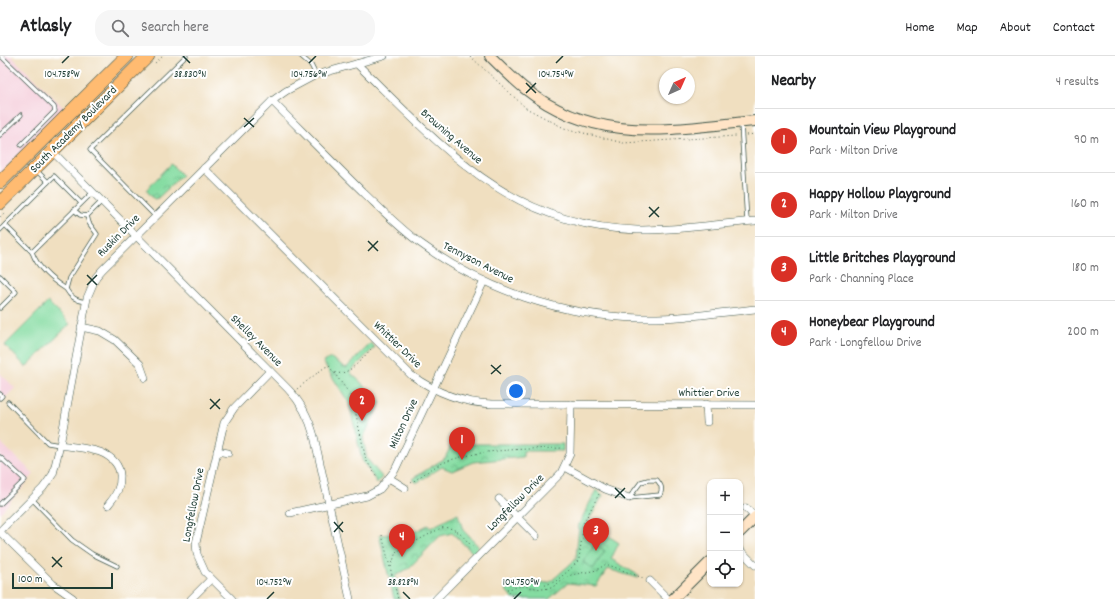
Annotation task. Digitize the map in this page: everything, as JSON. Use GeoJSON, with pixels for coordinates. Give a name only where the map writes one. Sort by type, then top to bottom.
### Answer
{"type":"FeatureCollection","features":[{"type":"Feature","properties":{"kind":"highway","name":"South Academy Boulevard"},"geometry":{"type":"LineString","coordinates":[[3,176],[127,56]]}},
{"type":"Feature","properties":{"kind":"highway","name":"South Academy Boulevard"},"geometry":{"type":"LineString","coordinates":[[0,203],[148,56]]}},
{"type":"Feature","properties":{"kind":"main road"},"geometry":{"type":"LineString","coordinates":[[495,57],[523,87],[539,99],[568,114],[600,125],[640,131],[755,121]]}},
{"type":"Feature","properties":{"kind":"main road"},"geometry":{"type":"LineString","coordinates":[[743,529],[755,517]]}},
{"type":"Feature","properties":{"kind":"main road"},"geometry":{"type":"LineString","coordinates":[[673,599],[707,565]]}},
{"type":"Feature","properties":{"kind":"street","name":"Ruskin Drive"},"geometry":{"type":"LineString","coordinates":[[0,532],[32,499],[53,474],[60,445],[86,302],[96,277],[155,216],[272,101],[286,91],[316,75],[384,56]]}},
{"type":"Feature","properties":{"kind":"street","name":"Browning Avenue"},"geometry":{"type":"LineString","coordinates":[[357,64],[439,145],[461,164],[502,191],[545,212],[593,225],[638,230],[755,221]]}},
{"type":"Feature","properties":{"kind":"street","name":"Tennyson Avenue"},"geometry":{"type":"LineString","coordinates":[[272,101],[406,233],[438,255],[484,281],[535,301],[605,315],[641,318],[667,317],[755,309]]}},
{"type":"Feature","properties":{"kind":"street","name":"Shelley Avenue"},"geometry":{"type":"LineString","coordinates":[[52,151],[292,393],[299,403],[311,425],[350,599]]}},
{"type":"Feature","properties":{"kind":"street","name":"Whittier Drive"},"geometry":{"type":"LineString","coordinates":[[204,168],[411,375],[433,388],[471,403],[755,405]]}},
{"type":"Feature","properties":{"kind":"street","name":"Milton Drive"},"geometry":{"type":"LineString","coordinates":[[290,513],[366,496],[384,485],[389,478],[484,281]]}},
{"type":"Feature","properties":{"kind":"street"},"geometry":{"type":"LineString","coordinates":[[81,327],[100,330],[115,340],[140,364],[145,378]]}},
{"type":"Feature","properties":{"kind":"street","name":"Longfellow Drive"},"geometry":{"type":"LineString","coordinates":[[232,599],[211,579],[200,564],[196,543],[221,431],[228,415],[270,371]]}},
{"type":"Feature","properties":{"kind":"street","name":"Longfellow Drive"},"geometry":{"type":"LineString","coordinates":[[436,599],[518,518],[565,467],[571,447],[571,404]]}},
{"type":"Feature","properties":{"kind":"street"},"geometry":{"type":"LineString","coordinates":[[706,404],[707,422]]}},
{"type":"Feature","properties":{"kind":"street"},"geometry":{"type":"LineString","coordinates":[[60,445],[100,452],[114,462],[120,472],[120,488],[117,495],[108,505]]}},
{"type":"Feature","properties":{"kind":"street"},"geometry":{"type":"LineString","coordinates":[[217,450],[228,453]]}},
{"type":"Feature","properties":{"kind":"street"},"geometry":{"type":"LineString","coordinates":[[565,467],[603,488],[629,498]]}},
{"type":"Feature","properties":{"kind":"street"},"geometry":{"type":"LineString","coordinates":[[389,478],[404,488]]}},
{"type":"Feature","properties":{"kind":"street"},"geometry":{"type":"LineString","coordinates":[[499,499],[536,536]]}},
{"type":"Feature","properties":{"kind":"street"},"geometry":{"type":"LineString","coordinates":[[746,508],[755,517]]}},
{"type":"Feature","properties":{"kind":"street"},"geometry":{"type":"LineString","coordinates":[[0,532],[53,584],[73,598]]}},
{"type":"Feature","properties":{"kind":"street"},"geometry":{"type":"LineString","coordinates":[[741,551],[755,565]]}},
{"type":"Feature","properties":{"kind":"street"},"geometry":{"type":"LineString","coordinates":[[191,599],[211,579]]}},
{"type":"Feature","properties":{"kind":"street"},"geometry":{"type":"LineString","coordinates":[[650,581],[668,599]]}},
{"type":"Feature","properties":{"kind":"lane"},"geometry":{"type":"LineString","coordinates":[[1,56],[54,107],[55,111],[21,145]]}},
{"type":"Feature","properties":{"kind":"lane"},"geometry":{"type":"LineString","coordinates":[[155,216],[90,150],[186,56]]}},
{"type":"Feature","properties":{"kind":"lane"},"geometry":{"type":"LineString","coordinates":[[301,56],[311,65],[316,75]]}},
{"type":"Feature","properties":{"kind":"lane"},"geometry":{"type":"LineString","coordinates":[[0,135],[21,115]]}},
{"type":"Feature","properties":{"kind":"lane"},"geometry":{"type":"LineString","coordinates":[[741,122],[747,222]]}},
{"type":"Feature","properties":{"kind":"lane"},"geometry":{"type":"LineString","coordinates":[[35,168],[48,182]]}},
{"type":"Feature","properties":{"kind":"lane"},"geometry":{"type":"LineString","coordinates":[[0,230],[54,176],[81,203]]}},
{"type":"Feature","properties":{"kind":"lane"},"geometry":{"type":"LineString","coordinates":[[32,252],[92,192]]}},
{"type":"Feature","properties":{"kind":"lane"},"geometry":{"type":"LineString","coordinates":[[87,216],[102,201]]}},
{"type":"Feature","properties":{"kind":"lane"},"geometry":{"type":"LineString","coordinates":[[74,210],[80,215],[87,216]]}},
{"type":"Feature","properties":{"kind":"lane"},"geometry":{"type":"LineString","coordinates":[[66,290],[69,278],[97,234],[87,216]]}},
{"type":"Feature","properties":{"kind":"lane"},"geometry":{"type":"LineString","coordinates":[[5,225],[32,252],[35,261],[52,280],[66,290],[69,295],[79,301],[86,302]]}},
{"type":"Feature","properties":{"kind":"lane"},"geometry":{"type":"LineString","coordinates":[[0,276],[16,292],[0,308]]}},
{"type":"Feature","properties":{"kind":"lane"},"geometry":{"type":"LineString","coordinates":[[0,394],[2,396],[0,398]]}},
{"type":"Feature","properties":{"kind":"lane"},"geometry":{"type":"LineString","coordinates":[[8,402],[48,443],[60,445]]}},
{"type":"Feature","properties":{"kind":"lane"},"geometry":{"type":"LineString","coordinates":[[0,458],[25,480],[0,504]]}},
{"type":"Feature","properties":{"kind":"lane"},"geometry":{"type":"LineString","coordinates":[[657,480],[661,485],[662,490],[660,494],[629,498],[641,482],[657,480]]}},
{"type":"Feature","properties":{"kind":"lane"},"geometry":{"type":"LineString","coordinates":[[32,499],[72,540],[92,554],[117,566]]}},
{"type":"Feature","properties":{"kind":"path"},"geometry":{"type":"LineString","coordinates":[[335,373],[340,374],[348,371],[377,342]]}},
{"type":"Feature","properties":{"kind":"path"},"geometry":{"type":"LineString","coordinates":[[292,393],[324,367],[328,366],[335,373],[353,402],[366,460],[384,485]]}},
{"type":"Feature","properties":{"kind":"path"},"geometry":{"type":"LineString","coordinates":[[404,488],[436,467],[451,460],[515,449],[571,447]]}},
{"type":"Feature","properties":{"kind":"path"},"geometry":{"type":"LineString","coordinates":[[542,589],[547,584],[555,581],[579,559],[586,515],[603,488]]}},
{"type":"Feature","properties":{"kind":"path"},"geometry":{"type":"LineString","coordinates":[[391,567],[394,556],[400,549],[447,526],[457,531],[480,555]]}},
{"type":"Feature","properties":{"kind":"path"},"geometry":{"type":"LineString","coordinates":[[382,535],[398,599]]}},
{"type":"Feature","properties":{"kind":"path"},"geometry":{"type":"LineString","coordinates":[[514,599],[507,589],[523,586],[542,589],[551,588],[575,573],[597,570],[606,564],[650,581]]}},
{"type":"Feature","properties":{"kind":"shaded area"},"geometry":{"type":"Polygon","coordinates":[[[0,56],[11,56],[65,109],[0,174],[0,56]]]}},
{"type":"Feature","properties":{"kind":"shaded area"},"geometry":{"type":"Polygon","coordinates":[[[0,373],[15,388],[0,403],[0,373]]]}},
{"type":"Feature","properties":{"kind":"shaded area"},"geometry":{"type":"Polygon","coordinates":[[[0,442],[34,474],[0,513],[0,442]]]}},
{"type":"Feature","properties":{"kind":"green space"},"geometry":{"type":"Polygon","coordinates":[[[171,164],[182,175],[158,198],[154,199],[146,190],[171,164]]]}},
{"type":"Feature","properties":{"kind":"green space"},"geometry":{"type":"Polygon","coordinates":[[[48,302],[70,324],[26,367],[5,345],[48,302]]]}},
{"type":"Feature","properties":{"kind":"green space"},"geometry":{"type":"Polygon","coordinates":[[[371,343],[375,347],[350,372],[381,402],[363,438],[367,459],[382,477],[377,483],[362,460],[349,403],[323,362],[331,358],[346,368],[371,343]]]}},
{"type":"Feature","properties":{"kind":"green space"},"geometry":{"type":"Polygon","coordinates":[[[455,437],[470,444],[563,444],[563,451],[523,451],[523,457],[473,462],[452,471],[442,467],[416,483],[412,479],[445,458],[455,437]]]}},
{"type":"Feature","properties":{"kind":"green space"},"geometry":{"type":"Polygon","coordinates":[[[596,490],[603,495],[588,522],[619,543],[611,559],[638,575],[637,578],[608,569],[596,586],[568,583],[549,599],[513,599],[506,590],[515,582],[549,583],[576,559],[579,524],[596,490]]]}},
{"type":"Feature","properties":{"kind":"green space"},"geometry":{"type":"Polygon","coordinates":[[[458,514],[463,530],[479,547],[473,553],[452,533],[440,536],[409,568],[395,576],[400,599],[394,599],[379,535],[412,533],[428,525],[430,528],[458,514]]]}},
{"type":"Feature","properties":{"kind":"green space"},"geometry":{"type":"Polygon","coordinates":[[[595,544],[605,551],[593,569],[583,562],[595,544]]]}},
{"type":"Feature","properties":{"kind":"place","name":"Happy Hollow Playground"},"geometry":{"type":"Point","coordinates":[362,421]}},
{"type":"Feature","properties":{"kind":"place","name":"Mountain View Playground"},"geometry":{"type":"Point","coordinates":[462,460]}},
{"type":"Feature","properties":{"kind":"place","name":"Little Britches Playground"},"geometry":{"type":"Point","coordinates":[596,551]}},
{"type":"Feature","properties":{"kind":"place","name":"Honeybear Playground"},"geometry":{"type":"Point","coordinates":[402,557]}}]}
